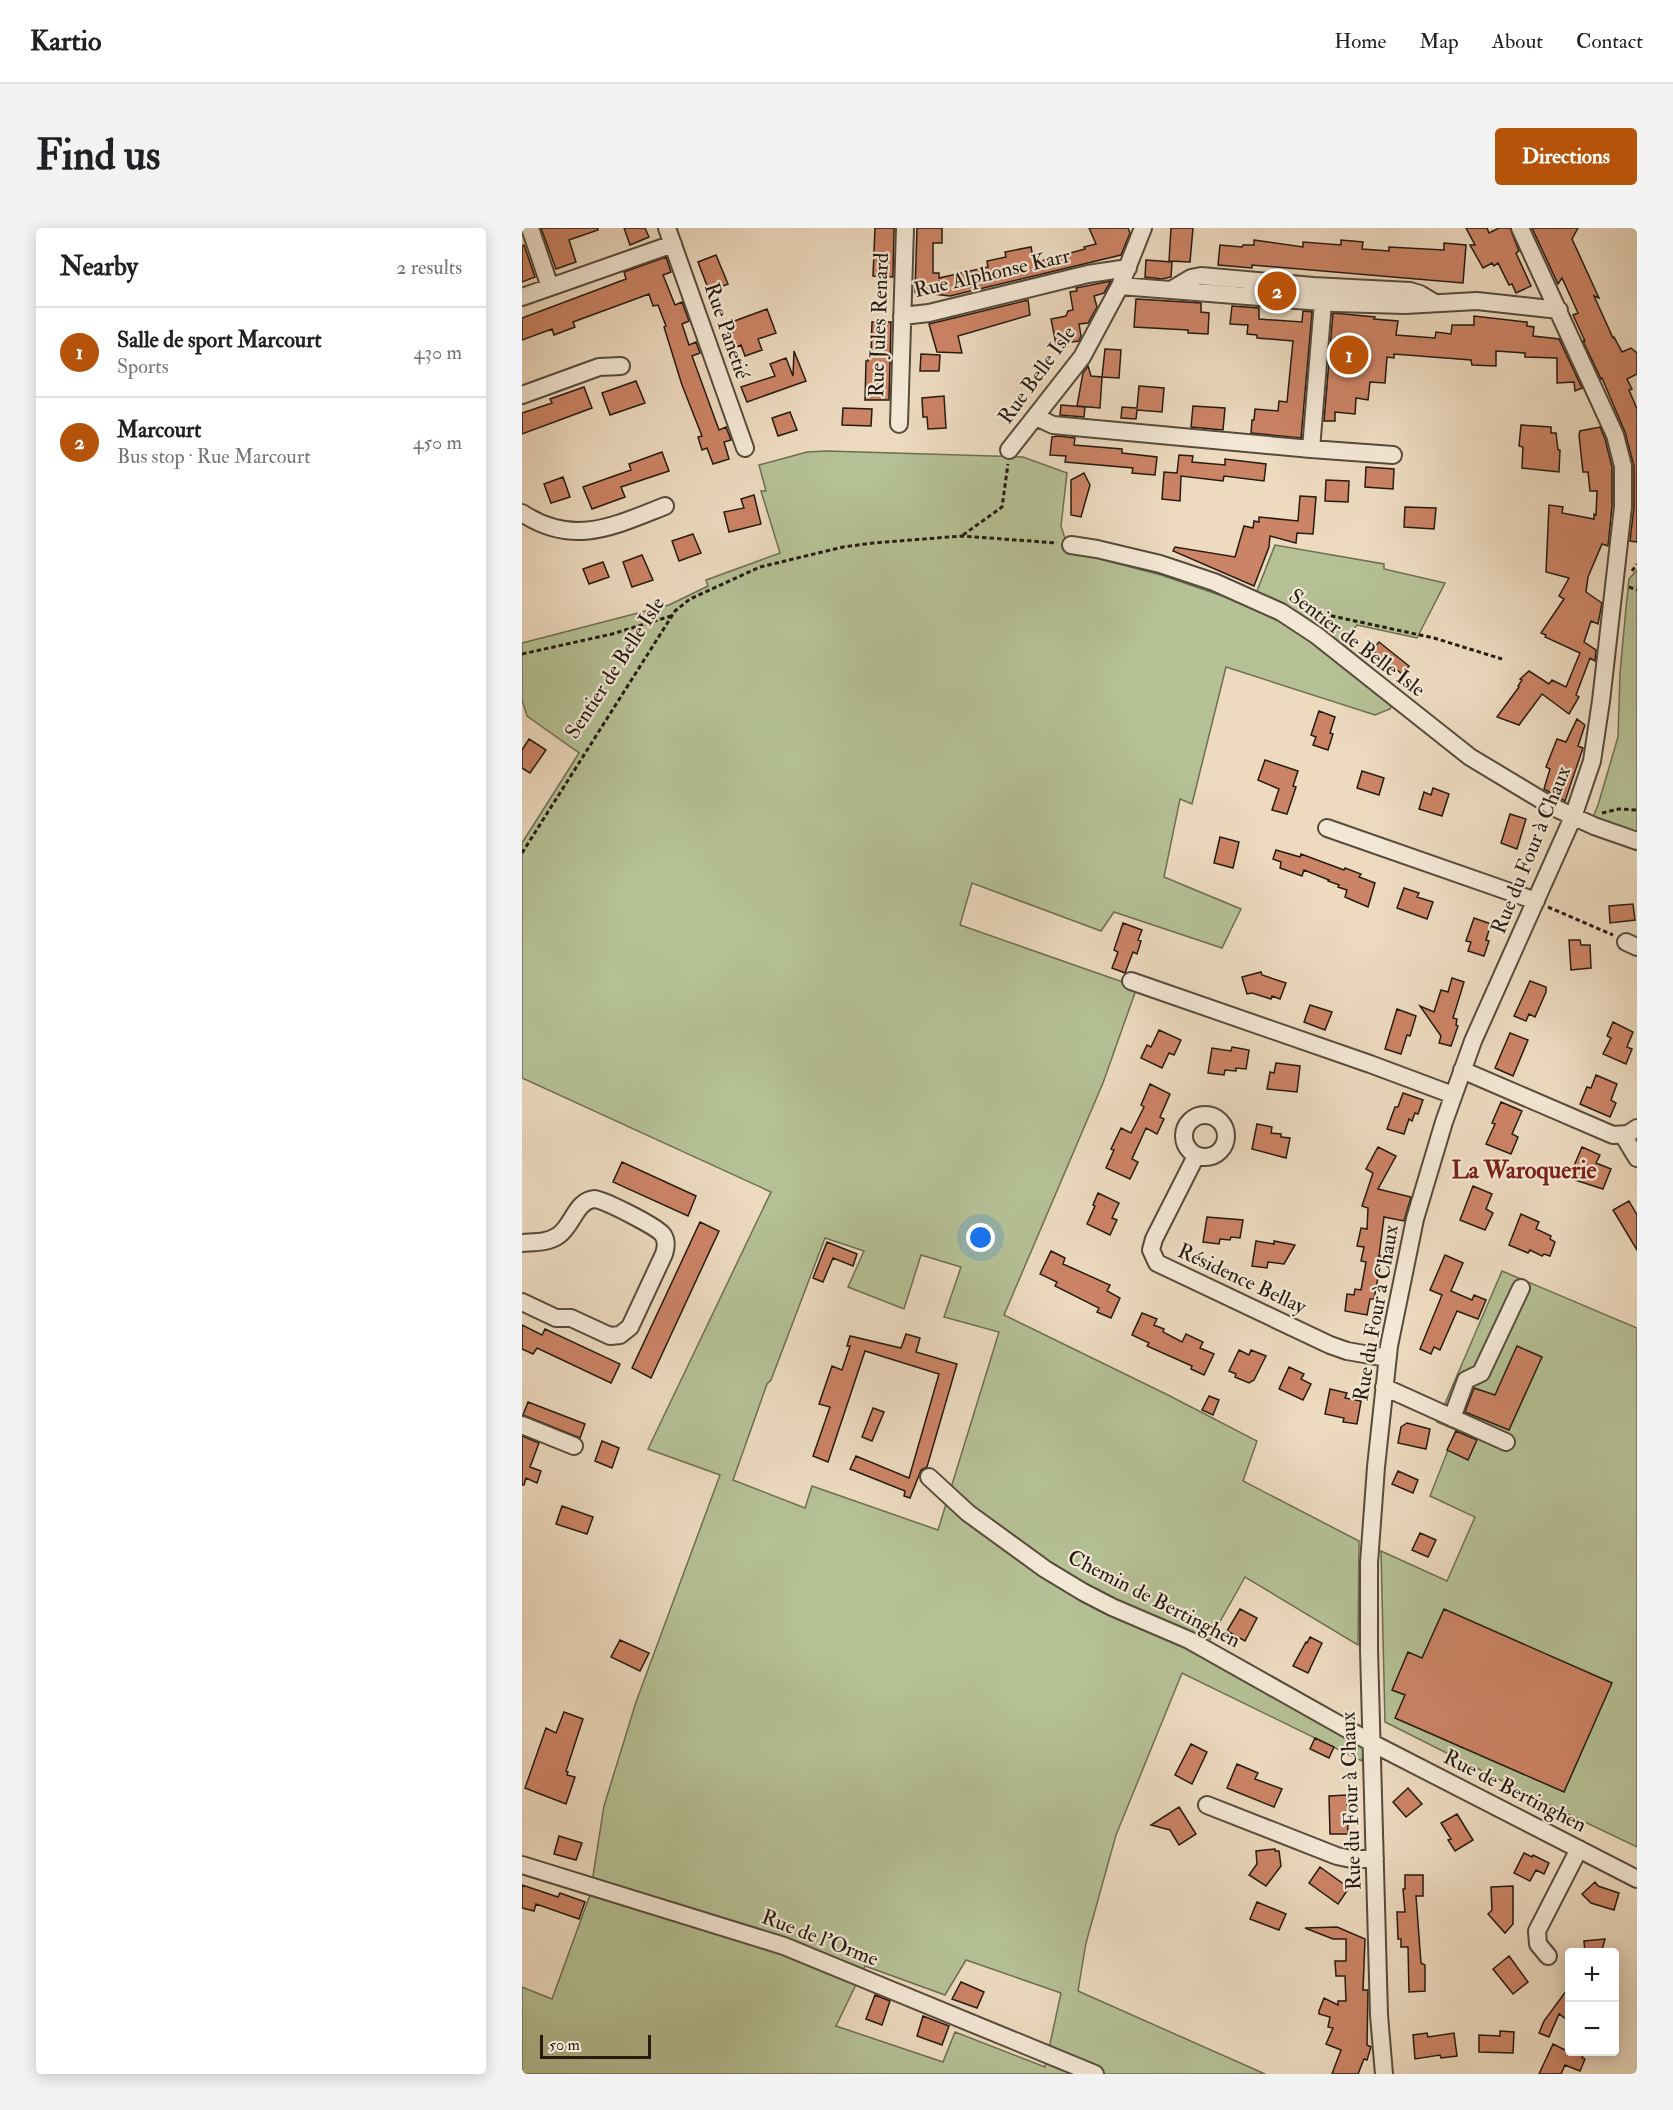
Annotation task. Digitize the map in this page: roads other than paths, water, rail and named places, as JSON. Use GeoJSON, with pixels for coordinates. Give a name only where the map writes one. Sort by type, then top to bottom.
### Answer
{"type":"FeatureCollection","features":[{"type":"Feature","properties":{"kind":"street"},"geometry":{"type":"LineString","coordinates":[[530,228],[550,287]]}},
{"type":"Feature","properties":{"kind":"street","name":"Rue Jules Renard"},"geometry":{"type":"LineString","coordinates":[[899,424],[905,228]]}},
{"type":"Feature","properties":{"kind":"street","name":"Rue Belle Isle"},"geometry":{"type":"LineString","coordinates":[[1009,450],[1082,357],[1120,286],[1143,228]]}},
{"type":"Feature","properties":{"kind":"street","name":"Rue du Four à Chaux"},"geometry":{"type":"LineString","coordinates":[[1384,2074],[1379,2015],[1369,1549],[1388,1359],[1399,1292],[1415,1219],[1453,1095],[1536,901],[1579,819],[1595,743],[1624,498],[1620,451],[1612,426],[1520,228]]}},
{"type":"Feature","properties":{"kind":"street"},"geometry":{"type":"LineString","coordinates":[[522,297],[670,236]]}},
{"type":"Feature","properties":{"kind":"street","name":"Rue Panetié"},"geometry":{"type":"LineString","coordinates":[[670,236],[745,448]]}},
{"type":"Feature","properties":{"kind":"street","name":"Rue Alphonse Karr"},"geometry":{"type":"LineString","coordinates":[[903,316],[929,313],[1088,274],[1128,268]]}},
{"type":"Feature","properties":{"kind":"street"},"geometry":{"type":"LineString","coordinates":[[1171,290],[1191,278],[1201,276],[1319,287],[1410,291],[1436,303]]}},
{"type":"Feature","properties":{"kind":"street"},"geometry":{"type":"LineString","coordinates":[[1120,286],[1323,302],[1394,305],[1477,302],[1559,310]]}},
{"type":"Feature","properties":{"kind":"street"},"geometry":{"type":"LineString","coordinates":[[1311,449],[1323,302]]}},
{"type":"Feature","properties":{"kind":"street"},"geometry":{"type":"LineString","coordinates":[[522,395],[599,367],[621,366]]}},
{"type":"Feature","properties":{"kind":"street"},"geometry":{"type":"LineString","coordinates":[[1036,417],[1053,425],[1393,455]]}},
{"type":"Feature","properties":{"kind":"street"},"geometry":{"type":"LineString","coordinates":[[522,513],[554,529],[579,532],[613,526],[665,507]]}},
{"type":"Feature","properties":{"kind":"street","name":"Sentier de Belle Isle"},"geometry":{"type":"LineString","coordinates":[[1071,545],[1105,550],[1180,570],[1226,587],[1281,612],[1325,642],[1462,751],[1553,807],[1637,841]]}},
{"type":"Feature","properties":{"kind":"street"},"geometry":{"type":"LineString","coordinates":[[1327,828],[1536,901]]}},
{"type":"Feature","properties":{"kind":"street"},"geometry":{"type":"LineString","coordinates":[[1131,981],[1453,1095]]}},
{"type":"Feature","properties":{"kind":"street"},"geometry":{"type":"LineString","coordinates":[[1462,1070],[1608,1134],[1630,1132],[1637,1158]]}},
{"type":"Feature","properties":{"kind":"street","name":"Résidence Bellay"},"geometry":{"type":"LineString","coordinates":[[1196,1156],[1154,1239],[1151,1250],[1157,1263],[1330,1345],[1347,1351],[1388,1359]]}},
{"type":"Feature","properties":{"kind":"street"},"geometry":{"type":"LineString","coordinates":[[522,1243],[546,1241],[557,1236],[566,1229],[582,1205],[590,1199],[595,1199],[655,1227],[663,1235],[666,1245],[630,1327],[620,1335],[610,1336],[572,1318],[556,1318],[522,1302]]}},
{"type":"Feature","properties":{"kind":"street"},"geometry":{"type":"LineString","coordinates":[[1452,1418],[1466,1380],[1481,1373],[1521,1288]]}},
{"type":"Feature","properties":{"kind":"street"},"geometry":{"type":"LineString","coordinates":[[1384,1387],[1506,1442]]}},
{"type":"Feature","properties":{"kind":"street"},"geometry":{"type":"LineString","coordinates":[[522,1425],[574,1446]]}},
{"type":"Feature","properties":{"kind":"street","name":"Chemin de Bertinghen"},"geometry":{"type":"LineString","coordinates":[[929,1477],[968,1513],[1027,1556],[1083,1592],[1209,1651],[1372,1743]]}},
{"type":"Feature","properties":{"kind":"street","name":"Rue de Bertinghen"},"geometry":{"type":"LineString","coordinates":[[1372,1743],[1637,1879]]}},
{"type":"Feature","properties":{"kind":"street"},"geometry":{"type":"LineString","coordinates":[[1207,1805],[1337,1856],[1351,1859],[1375,1859]]}},
{"type":"Feature","properties":{"kind":"street"},"geometry":{"type":"LineString","coordinates":[[1548,1956],[1538,1944],[1537,1931],[1579,1849]]}},
{"type":"Feature","properties":{"kind":"street","name":"Rue de l'Orme"},"geometry":{"type":"LineString","coordinates":[[522,1865],[784,1946],[1095,2074]]}},
{"type":"Feature","properties":{"kind":"place","name":"Marcourt"},"geometry":{"type":"Point","coordinates":[1277,291]}},
{"type":"Feature","properties":{"kind":"place","name":"Salle de sport Marcourt"},"geometry":{"type":"Point","coordinates":[1349,355]}},
{"type":"Feature","properties":{"kind":"district","name":"La Waroquerie"},"geometry":{"type":"Point","coordinates":[1524,1170]}}]}
